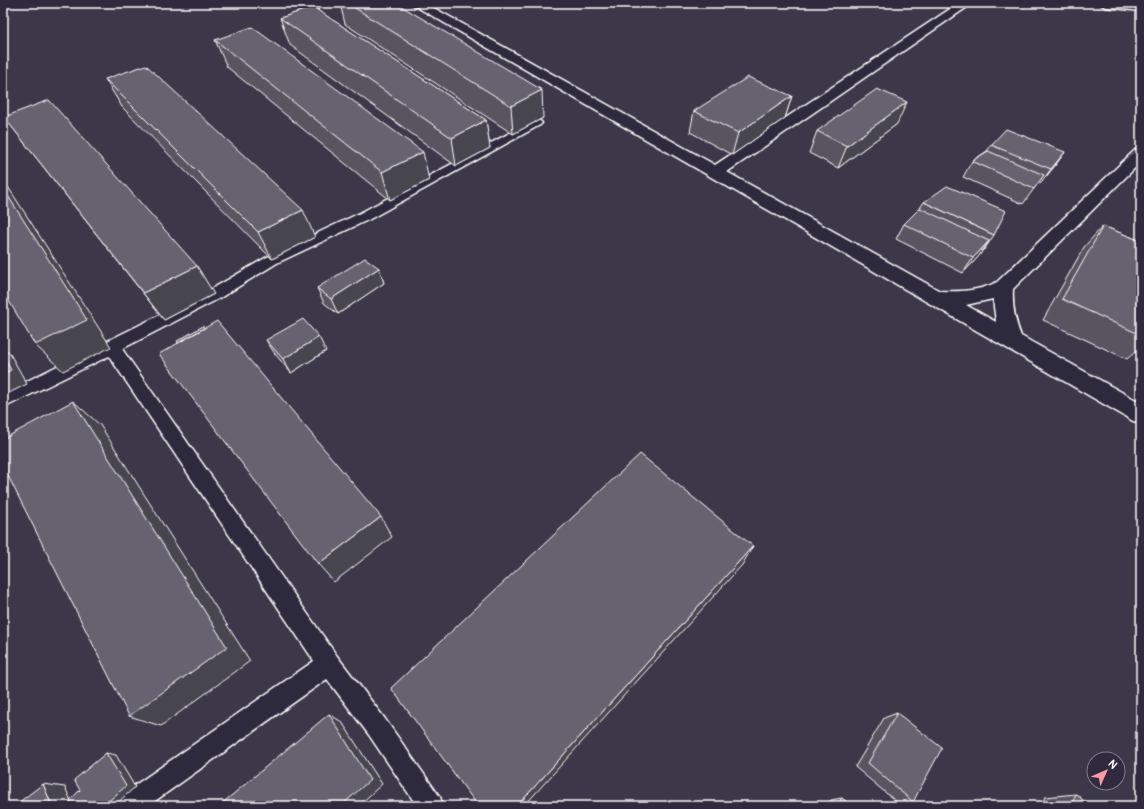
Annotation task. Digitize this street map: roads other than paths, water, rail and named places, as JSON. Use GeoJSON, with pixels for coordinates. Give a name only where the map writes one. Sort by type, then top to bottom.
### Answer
{"type":"FeatureCollection","features":[{"type":"Feature","properties":{"kind":"street"},"geometry":{"type":"LineString","coordinates":[[416,3],[1141,414]]}},
{"type":"Feature","properties":{"kind":"street"},"geometry":{"type":"LineString","coordinates":[[715,173],[967,3]]}},
{"type":"Feature","properties":{"kind":"street"},"geometry":{"type":"LineString","coordinates":[[1106,3],[1141,7]]}},
{"type":"Feature","properties":{"kind":"street"},"geometry":{"type":"LineString","coordinates":[[936,298],[956,300],[975,298],[991,294],[1004,288],[1141,153]]}},
{"type":"Feature","properties":{"kind":"street"},"geometry":{"type":"LineString","coordinates":[[1004,288],[1002,299],[1003,312],[1006,326],[1013,341]]}},
{"type":"Feature","properties":{"kind":"lane"},"geometry":{"type":"LineString","coordinates":[[3,401],[215,294],[272,260],[365,216],[536,123]]}},
{"type":"Feature","properties":{"kind":"lane"},"geometry":{"type":"LineString","coordinates":[[112,347],[328,664],[377,727],[431,806]]}},
{"type":"Feature","properties":{"kind":"lane"},"geometry":{"type":"LineString","coordinates":[[128,806],[328,664]]}}]}
